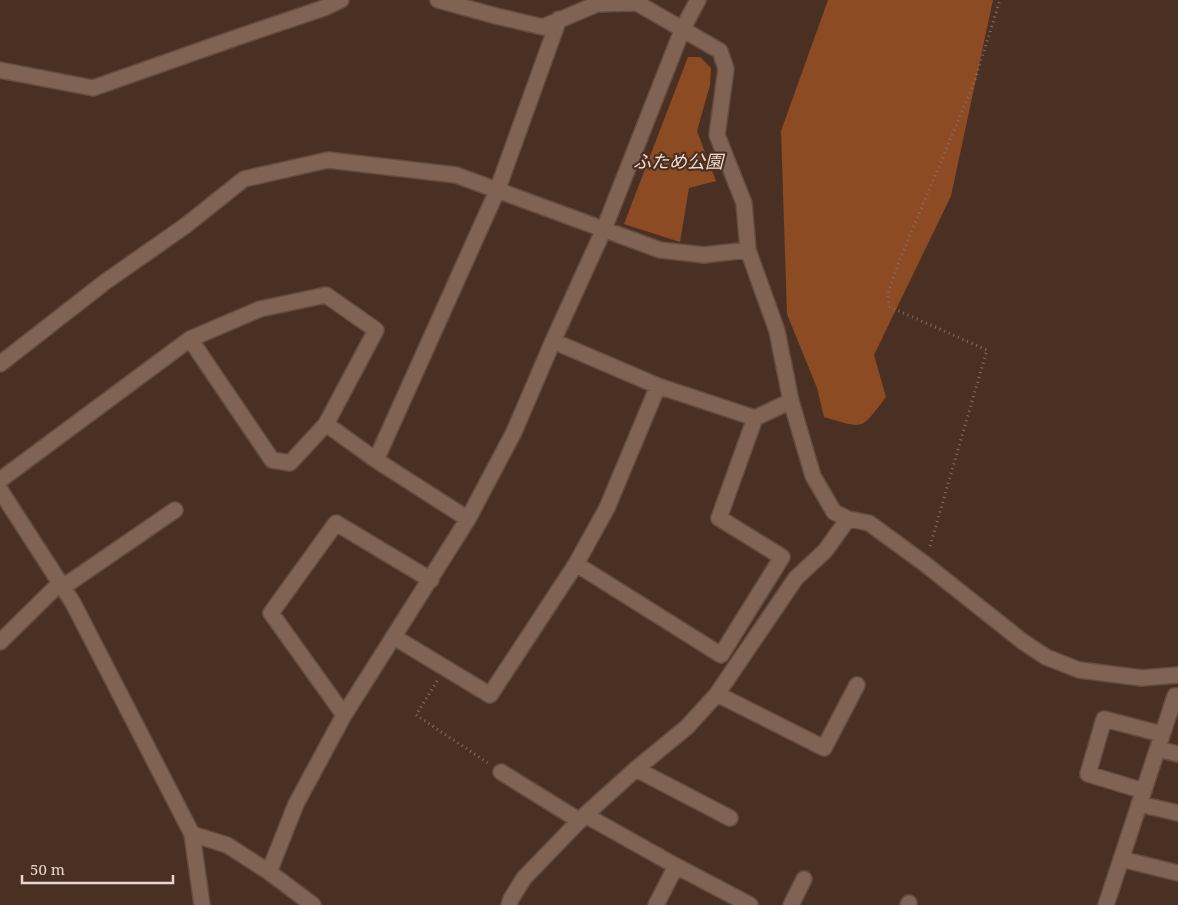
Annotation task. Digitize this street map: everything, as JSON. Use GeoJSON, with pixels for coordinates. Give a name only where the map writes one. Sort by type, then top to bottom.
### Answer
{"type":"FeatureCollection","features":[{"type":"Feature","properties":{"kind":"street"},"geometry":{"type":"LineString","coordinates":[[0,70],[93,88],[324,8],[341,0]]}},
{"type":"Feature","properties":{"kind":"street"},"geometry":{"type":"LineString","coordinates":[[438,0],[496,16],[543,26],[597,4],[637,3],[720,51],[726,69],[717,135],[744,203],[748,250],[777,331],[790,401],[813,476],[834,512],[848,519],[870,523],[1022,641],[1046,657],[1079,670],[1142,678],[1178,675]]}},
{"type":"Feature","properties":{"kind":"street"},"geometry":{"type":"LineString","coordinates":[[270,872],[296,804],[344,715],[468,519],[514,432],[604,229],[683,28],[698,0]]}},
{"type":"Feature","properties":{"kind":"street"},"geometry":{"type":"LineString","coordinates":[[376,460],[497,192],[559,19]]}},
{"type":"Feature","properties":{"kind":"street"},"geometry":{"type":"LineString","coordinates":[[0,364],[106,282],[185,226],[244,178],[328,160],[456,175],[497,192],[660,250],[704,256],[748,250]]}},
{"type":"Feature","properties":{"kind":"street"},"geometry":{"type":"LineString","coordinates":[[0,480],[190,339],[260,310],[326,295],[376,330],[326,424],[290,463],[272,460],[190,339]]}},
{"type":"Feature","properties":{"kind":"street"},"geometry":{"type":"LineString","coordinates":[[553,341],[658,386],[755,418]]}},
{"type":"Feature","properties":{"kind":"street"},"geometry":{"type":"LineString","coordinates":[[394,637],[490,695],[576,564],[607,508],[658,386]]}},
{"type":"Feature","properties":{"kind":"street"},"geometry":{"type":"LineString","coordinates":[[576,564],[721,655],[782,557],[718,518],[755,418],[790,401]]}},
{"type":"Feature","properties":{"kind":"street"},"geometry":{"type":"LineString","coordinates":[[326,424],[376,460],[468,519]]}},
{"type":"Feature","properties":{"kind":"street"},"geometry":{"type":"LineString","coordinates":[[0,490],[31,540],[62,584],[102,657],[192,834],[202,905]]}},
{"type":"Feature","properties":{"kind":"street"},"geometry":{"type":"LineString","coordinates":[[0,642],[62,584],[176,510]]}},
{"type":"Feature","properties":{"kind":"street"},"geometry":{"type":"LineString","coordinates":[[510,905],[511,899],[524,878],[582,818],[636,769],[687,727],[716,694],[796,578],[826,551],[848,519]]}},
{"type":"Feature","properties":{"kind":"street"},"geometry":{"type":"LineString","coordinates":[[344,715],[271,612],[336,522],[431,580]]}},
{"type":"Feature","properties":{"kind":"street"},"geometry":{"type":"LineString","coordinates":[[716,694],[824,748],[857,685]]}},
{"type":"Feature","properties":{"kind":"street"},"geometry":{"type":"LineString","coordinates":[[1106,905],[1175,696],[1178,696]]}},
{"type":"Feature","properties":{"kind":"street"},"geometry":{"type":"LineString","coordinates":[[1178,754],[1160,742],[1104,719],[1088,774],[1178,814]]}},
{"type":"Feature","properties":{"kind":"street"},"geometry":{"type":"LineString","coordinates":[[636,769],[730,818]]}},
{"type":"Feature","properties":{"kind":"street"},"geometry":{"type":"LineString","coordinates":[[501,772],[582,818],[750,905]]}},
{"type":"Feature","properties":{"kind":"street"},"geometry":{"type":"LineString","coordinates":[[192,834],[227,845],[270,872],[313,905]]}},
{"type":"Feature","properties":{"kind":"street"},"geometry":{"type":"LineString","coordinates":[[1121,859],[1178,873]]}},
{"type":"Feature","properties":{"kind":"street"},"geometry":{"type":"LineString","coordinates":[[656,905],[676,866]]}},
{"type":"Feature","properties":{"kind":"street"},"geometry":{"type":"LineString","coordinates":[[791,905],[804,879]]}},
{"type":"Feature","properties":{"kind":"path"},"geometry":{"type":"LineString","coordinates":[[925,564],[987,350],[890,307],[888,299],[889,290],[900,259],[974,83],[1000,0]]}},
{"type":"Feature","properties":{"kind":"path"},"geometry":{"type":"LineString","coordinates":[[446,668],[416,715],[501,772]]}},
{"type":"Feature","properties":{"kind":"green space"},"geometry":{"type":"Polygon","coordinates":[[[828,0],[993,0],[951,196],[874,355],[886,397],[866,421],[855,425],[824,417],[817,388],[787,314],[781,131],[828,0]]]}},
{"type":"Feature","properties":{"kind":"green space","name":"ふため公園"},"geometry":{"type":"Polygon","coordinates":[[[688,57],[700,57],[711,68],[710,85],[697,131],[716,181],[689,188],[680,242],[624,224],[688,57]]]}}]}
